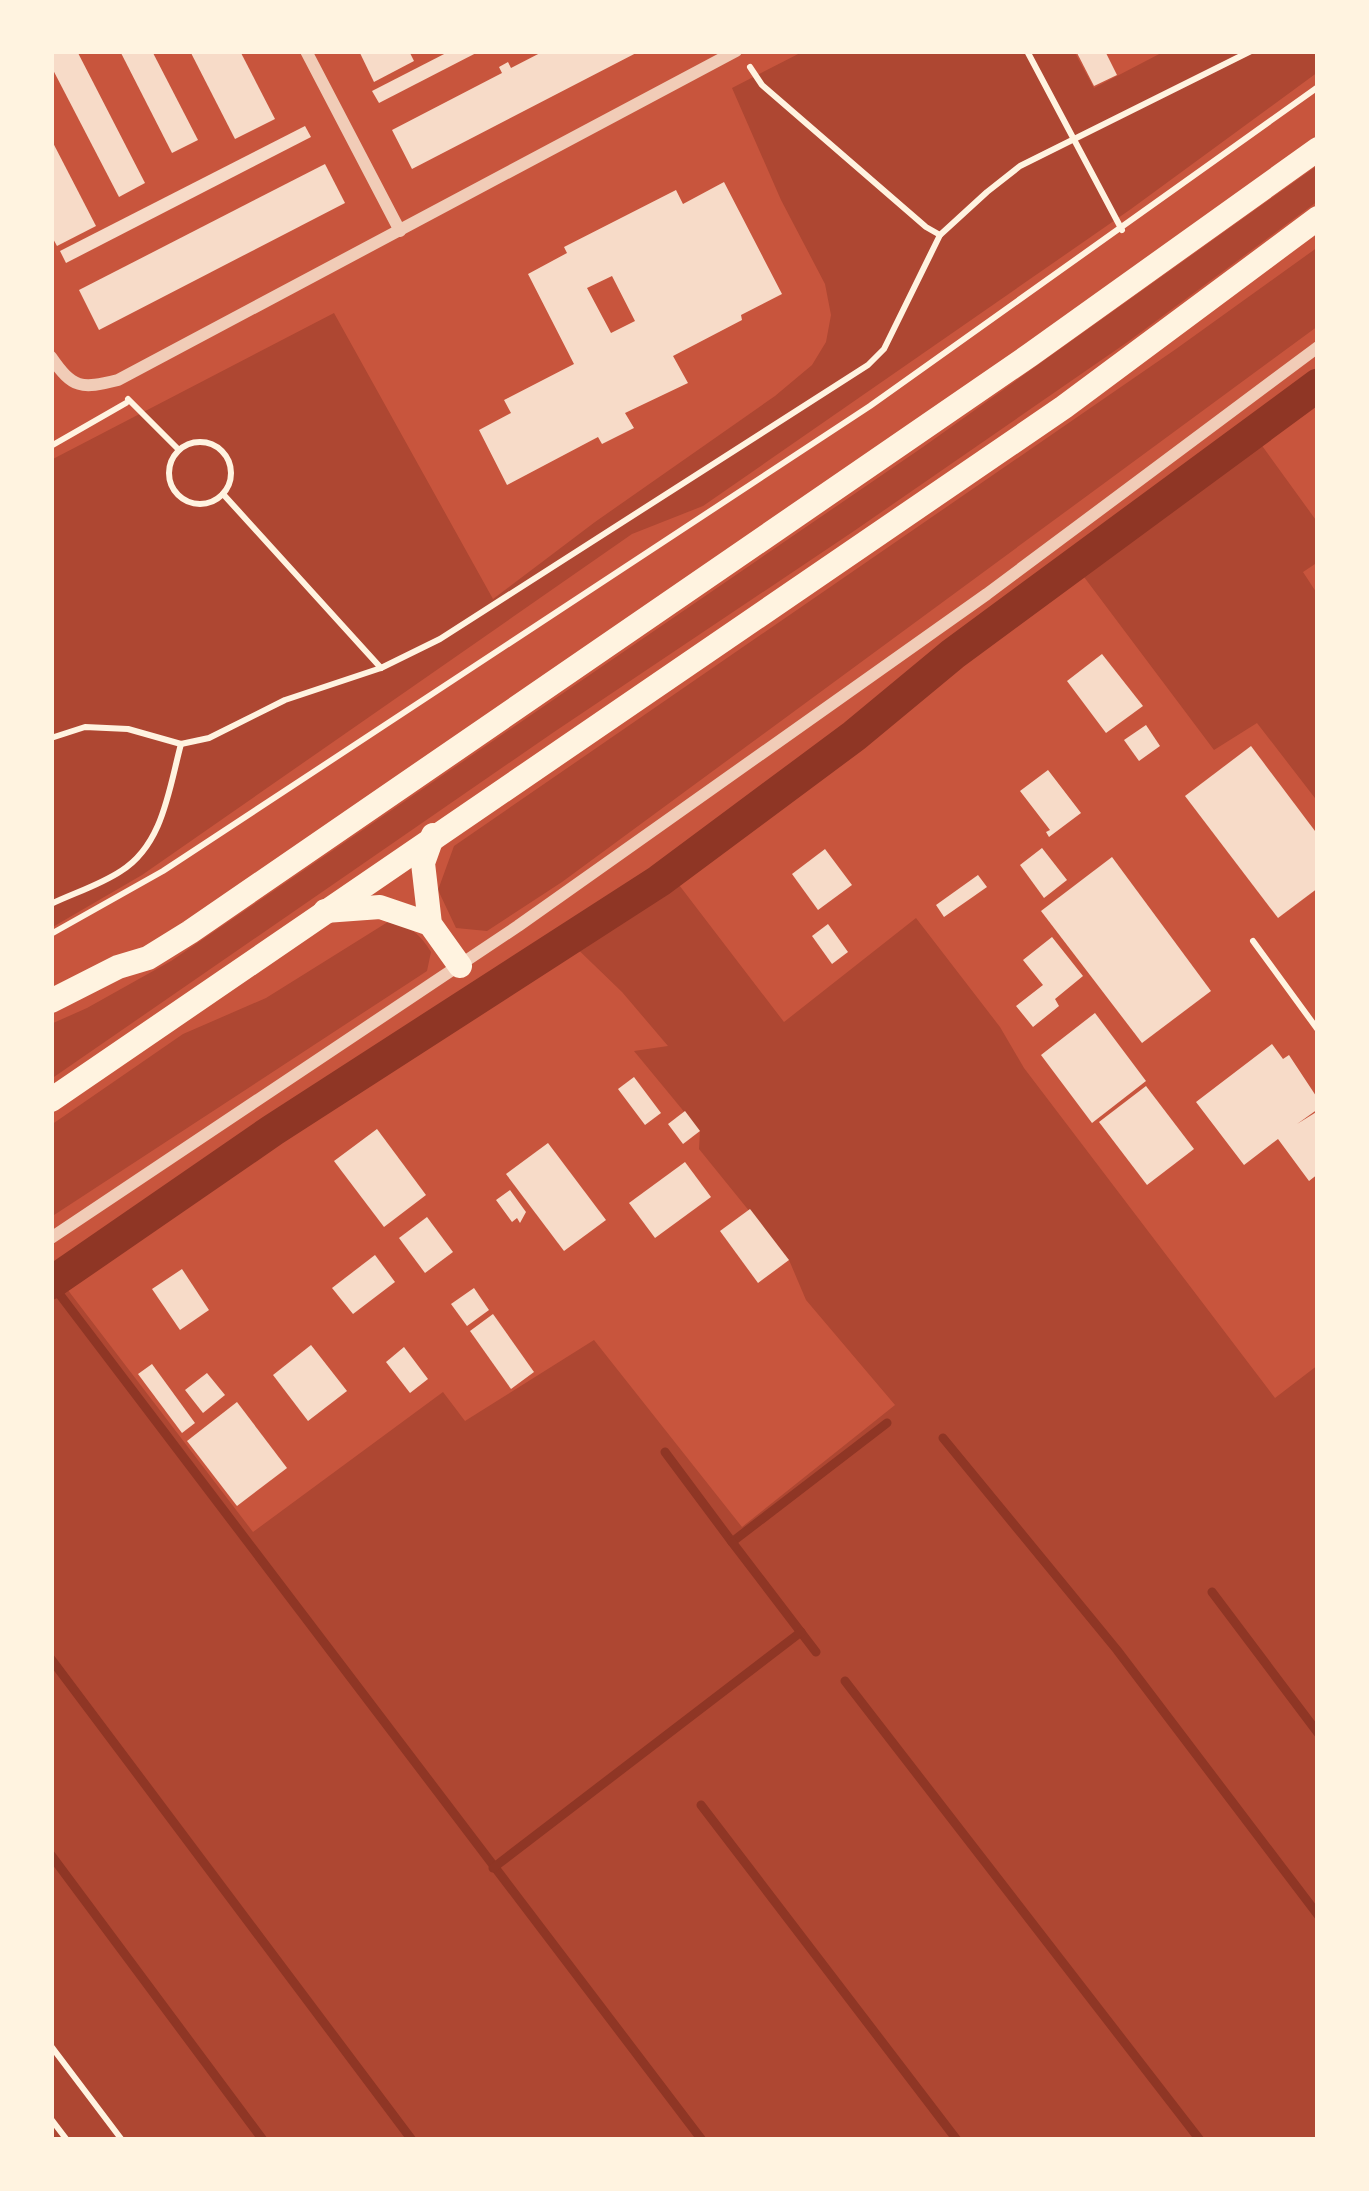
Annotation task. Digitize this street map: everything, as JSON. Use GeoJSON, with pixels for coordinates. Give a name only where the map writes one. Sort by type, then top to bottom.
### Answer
{"type":"FeatureCollection","features":[{"type":"Feature","properties":{"kind":"highway"},"geometry":{"type":"LineString","coordinates":[[51,1001],[118,967],[148,958],[190,932],[1030,355],[1318,149]]}},
{"type":"Feature","properties":{"kind":"highway"},"geometry":{"type":"LineString","coordinates":[[51,1100],[1064,406],[1318,218]]}},
{"type":"Feature","properties":{"kind":"highway"},"geometry":{"type":"LineString","coordinates":[[433,835],[423,863],[430,924],[460,967]]}},
{"type":"Feature","properties":{"kind":"highway"},"geometry":{"type":"LineString","coordinates":[[323,911],[380,907],[430,924]]}},
{"type":"Feature","properties":{"kind":"street"},"geometry":{"type":"LineString","coordinates":[[306,51],[400,231]]}},
{"type":"Feature","properties":{"kind":"street"},"geometry":{"type":"LineString","coordinates":[[51,357],[66,379],[87,388],[118,380],[400,231],[707,58],[738,51]]}},
{"type":"Feature","properties":{"kind":"street"},"geometry":{"type":"LineString","coordinates":[[51,1238],[460,967],[986,594],[1318,347]]}},
{"type":"Feature","properties":{"kind":"path"},"geometry":{"type":"LineString","coordinates":[[738,51],[762,85],[940,235]]}},
{"type":"Feature","properties":{"kind":"path"},"geometry":{"type":"LineString","coordinates":[[1027,51],[1122,230]]}},
{"type":"Feature","properties":{"kind":"path"},"geometry":{"type":"LineString","coordinates":[[51,738],[85,727],[128,729],[181,744],[209,738],[285,700],[381,668],[440,639],[868,365],[884,349],[940,235],[1020,166],[1251,51]]}},
{"type":"Feature","properties":{"kind":"path"},"geometry":{"type":"LineString","coordinates":[[51,934],[163,871],[830,432],[1122,230],[1318,87]]}},
{"type":"Feature","properties":{"kind":"path"},"geometry":{"type":"LineString","coordinates":[[118,380],[129,401],[178,449]]}},
{"type":"Feature","properties":{"kind":"path"},"geometry":{"type":"LineString","coordinates":[[51,446],[129,401]]}},
{"type":"Feature","properties":{"kind":"path"},"geometry":{"type":"LineString","coordinates":[[196,442],[222,450],[230,467],[224,494],[206,504],[178,495],[169,467],[178,449],[196,442]]}},
{"type":"Feature","properties":{"kind":"path"},"geometry":{"type":"LineString","coordinates":[[224,494],[381,668]]}},
{"type":"Feature","properties":{"kind":"path"},"geometry":{"type":"LineString","coordinates":[[51,904],[121,871],[141,854],[157,830],[181,744]]}},
{"type":"Feature","properties":{"kind":"path"},"geometry":{"type":"LineString","coordinates":[[1253,941],[1318,1030]]}},
{"type":"Feature","properties":{"kind":"path"},"geometry":{"type":"LineString","coordinates":[[51,2046],[122,2140]]}},
{"type":"Feature","properties":{"kind":"path"},"geometry":{"type":"LineString","coordinates":[[51,2119],[67,2140]]}},
{"type":"Feature","properties":{"kind":"shaded area"},"geometry":{"type":"Polygon","coordinates":[[[804,51],[1074,51],[1094,88],[1165,51],[1318,51],[1318,72],[1131,209],[703,506],[632,534],[142,875],[51,928],[51,460],[334,313],[493,599],[775,396],[812,365],[826,342],[831,315],[825,284],[781,200],[732,88],[804,51]]]}},
{"type":"Feature","properties":{"kind":"shaded area"},"geometry":{"type":"Polygon","coordinates":[[[1318,165],[1318,201],[1129,341],[51,1079],[51,1024],[171,961],[923,447],[1318,165]]]}},
{"type":"Feature","properties":{"kind":"shaded area"},"geometry":{"type":"Polygon","coordinates":[[[1318,247],[1318,326],[562,882],[487,931],[456,928],[438,890],[454,846],[1318,247]]]}},
{"type":"Feature","properties":{"kind":"shaded area"},"geometry":{"type":"Polygon","coordinates":[[[1250,429],[1318,523],[1318,562],[1303,572],[1318,595],[1318,802],[1257,723],[1214,750],[1072,561],[1250,429]]]}},
{"type":"Feature","properties":{"kind":"shaded area"},"geometry":{"type":"Polygon","coordinates":[[[663,864],[784,1022],[916,918],[1275,1398],[1318,1365],[1318,2140],[51,2140],[51,1268],[253,1532],[443,1392],[465,1421],[594,1340],[742,1527],[895,1405],[806,1300],[789,1260],[699,1149],[700,1131],[634,1051],[668,1046],[622,992],[564,936],[663,864]]]}},
{"type":"Feature","properties":{"kind":"shaded area"},"geometry":{"type":"Polygon","coordinates":[[[391,920],[409,928],[427,946],[431,952],[427,971],[51,1217],[51,1125],[183,1034],[266,998],[391,920]]]}},
{"type":"Feature","properties":{"kind":"building"},"geometry":{"type":"Polygon","coordinates":[[[51,51],[77,51],[145,183],[119,197],[51,66],[51,51]]]}},
{"type":"Feature","properties":{"kind":"building"},"geometry":{"type":"Polygon","coordinates":[[[120,51],[152,51],[198,140],[172,153],[120,51]]]}},
{"type":"Feature","properties":{"kind":"building"},"geometry":{"type":"Polygon","coordinates":[[[190,51],[240,51],[275,119],[235,139],[190,51]]]}},
{"type":"Feature","properties":{"kind":"building"},"geometry":{"type":"Polygon","coordinates":[[[359,51],[409,51],[414,61],[374,82],[359,51]]]}},
{"type":"Feature","properties":{"kind":"building"},"geometry":{"type":"Polygon","coordinates":[[[450,51],[480,51],[379,103],[372,91],[450,51]]]}},
{"type":"Feature","properties":{"kind":"building"},"geometry":{"type":"Polygon","coordinates":[[[544,51],[640,51],[412,169],[392,130],[502,73],[499,67],[508,62],[511,68],[544,51]]]}},
{"type":"Feature","properties":{"kind":"building"},"geometry":{"type":"Polygon","coordinates":[[[1076,51],[1105,51],[1117,75],[1094,86],[1076,51]]]}},
{"type":"Feature","properties":{"kind":"building"},"geometry":{"type":"Polygon","coordinates":[[[305,126],[311,137],[66,263],[60,251],[305,126]]]}},
{"type":"Feature","properties":{"kind":"building"},"geometry":{"type":"Polygon","coordinates":[[[51,139],[96,226],[57,246],[51,235],[51,139]]]}},
{"type":"Feature","properties":{"kind":"building"},"geometry":{"type":"Polygon","coordinates":[[[325,164],[345,203],[99,330],[79,290],[325,164]]]}},
{"type":"Feature","properties":{"kind":"building"},"geometry":{"type":"Polygon","coordinates":[[[724,182],[782,294],[673,356],[688,383],[625,413],[634,428],[602,444],[598,437],[507,485],[479,430],[511,413],[504,400],[574,364],[528,274],[567,253],[564,247],[676,190],[683,204],[724,182]],[[612,276],[587,288],[611,333],[635,321],[612,276]]]}},
{"type":"Feature","properties":{"kind":"building"},"geometry":{"type":"Polygon","coordinates":[[[1102,654],[1143,706],[1106,733],[1067,681],[1102,654]]]}},
{"type":"Feature","properties":{"kind":"building"},"geometry":{"type":"Polygon","coordinates":[[[1146,725],[1160,746],[1139,761],[1124,740],[1146,725]]]}},
{"type":"Feature","properties":{"kind":"building"},"geometry":{"type":"Polygon","coordinates":[[[1251,746],[1318,835],[1318,888],[1278,918],[1185,796],[1251,746]]]}},
{"type":"Feature","properties":{"kind":"building"},"geometry":{"type":"Polygon","coordinates":[[[1048,770],[1081,813],[1049,837],[1046,832],[1050,830],[1020,791],[1048,770]]]}},
{"type":"Feature","properties":{"kind":"building"},"geometry":{"type":"Polygon","coordinates":[[[1042,848],[1067,880],[1044,898],[1020,865],[1042,848]]]}},
{"type":"Feature","properties":{"kind":"building"},"geometry":{"type":"Polygon","coordinates":[[[825,849],[852,885],[818,910],[792,874],[825,849]]]}},
{"type":"Feature","properties":{"kind":"building"},"geometry":{"type":"Polygon","coordinates":[[[1112,857],[1211,991],[1142,1043],[1041,911],[1112,857]]]}},
{"type":"Feature","properties":{"kind":"building"},"geometry":{"type":"Polygon","coordinates":[[[978,875],[987,887],[944,917],[936,905],[978,875]]]}},
{"type":"Feature","properties":{"kind":"building"},"geometry":{"type":"Polygon","coordinates":[[[828,924],[848,952],[832,964],[812,936],[828,924]]]}},
{"type":"Feature","properties":{"kind":"building"},"geometry":{"type":"Polygon","coordinates":[[[1052,937],[1083,976],[1055,999],[1059,1006],[1033,1027],[1016,1006],[1043,985],[1023,960],[1052,937]]]}},
{"type":"Feature","properties":{"kind":"building"},"geometry":{"type":"Polygon","coordinates":[[[1095,1013],[1146,1081],[1092,1123],[1041,1055],[1095,1013]]]}},
{"type":"Feature","properties":{"kind":"building"},"geometry":{"type":"Polygon","coordinates":[[[1272,1044],[1283,1059],[1289,1055],[1318,1099],[1318,1109],[1297,1124],[1318,1111],[1318,1174],[1309,1181],[1278,1139],[1244,1165],[1196,1102],[1272,1044]]]}},
{"type":"Feature","properties":{"kind":"building"},"geometry":{"type":"Polygon","coordinates":[[[634,1077],[661,1113],[645,1125],[618,1089],[634,1077]]]}},
{"type":"Feature","properties":{"kind":"building"},"geometry":{"type":"Polygon","coordinates":[[[1146,1086],[1194,1149],[1147,1185],[1099,1122],[1146,1086]]]}},
{"type":"Feature","properties":{"kind":"building"},"geometry":{"type":"Polygon","coordinates":[[[685,1111],[700,1131],[683,1144],[668,1124],[685,1111]]]}},
{"type":"Feature","properties":{"kind":"building"},"geometry":{"type":"Polygon","coordinates":[[[377,1129],[426,1195],[384,1227],[334,1161],[377,1129]]]}},
{"type":"Feature","properties":{"kind":"building"},"geometry":{"type":"Polygon","coordinates":[[[548,1143],[606,1220],[564,1251],[506,1174],[548,1143]]]}},
{"type":"Feature","properties":{"kind":"building"},"geometry":{"type":"Polygon","coordinates":[[[685,1162],[711,1197],[655,1238],[629,1203],[685,1162]]]}},
{"type":"Feature","properties":{"kind":"building"},"geometry":{"type":"Polygon","coordinates":[[[510,1190],[526,1212],[520,1223],[517,1218],[512,1222],[496,1200],[510,1190]]]}},
{"type":"Feature","properties":{"kind":"building"},"geometry":{"type":"Polygon","coordinates":[[[750,1209],[789,1260],[758,1283],[720,1231],[750,1209]]]}},
{"type":"Feature","properties":{"kind":"building"},"geometry":{"type":"Polygon","coordinates":[[[427,1217],[453,1252],[425,1273],[399,1238],[427,1217]]]}},
{"type":"Feature","properties":{"kind":"building"},"geometry":{"type":"Polygon","coordinates":[[[375,1255],[395,1282],[353,1314],[332,1288],[375,1255]]]}},
{"type":"Feature","properties":{"kind":"building"},"geometry":{"type":"Polygon","coordinates":[[[182,1269],[209,1310],[180,1330],[152,1289],[182,1269]]]}},
{"type":"Feature","properties":{"kind":"building"},"geometry":{"type":"Polygon","coordinates":[[[474,1288],[489,1310],[467,1326],[451,1304],[474,1288]]]}},
{"type":"Feature","properties":{"kind":"building"},"geometry":{"type":"Polygon","coordinates":[[[493,1314],[534,1372],[511,1389],[470,1331],[493,1314]]]}},
{"type":"Feature","properties":{"kind":"building"},"geometry":{"type":"Polygon","coordinates":[[[311,1345],[347,1391],[308,1421],[273,1375],[311,1345]]]}},
{"type":"Feature","properties":{"kind":"building"},"geometry":{"type":"Polygon","coordinates":[[[404,1347],[428,1379],[410,1393],[386,1362],[404,1347]]]}},
{"type":"Feature","properties":{"kind":"building"},"geometry":{"type":"Polygon","coordinates":[[[152,1364],[195,1423],[182,1433],[138,1374],[152,1364]]]}},
{"type":"Feature","properties":{"kind":"building"},"geometry":{"type":"Polygon","coordinates":[[[207,1373],[225,1395],[203,1413],[185,1390],[207,1373]]]}},
{"type":"Feature","properties":{"kind":"building"},"geometry":{"type":"Polygon","coordinates":[[[237,1402],[287,1468],[237,1506],[187,1441],[237,1402]]]}},
{"type":"Feature","properties":{"kind":"waterway"},"geometry":{"type":"LineString","coordinates":[[51,1283],[273,1130],[659,881],[854,736],[953,654],[1318,385]]}},
{"type":"Feature","properties":{"kind":"waterway"},"geometry":{"type":"LineString","coordinates":[[51,1283],[702,2140]]}},
{"type":"Feature","properties":{"kind":"waterway"},"geometry":{"type":"LineString","coordinates":[[665,1452],[732,1542],[887,1423]]}},
{"type":"Feature","properties":{"kind":"waterway"},"geometry":{"type":"LineString","coordinates":[[943,1438],[1117,1650],[1318,1915]]}},
{"type":"Feature","properties":{"kind":"waterway"},"geometry":{"type":"LineString","coordinates":[[732,1542],[816,1652]]}},
{"type":"Feature","properties":{"kind":"waterway"},"geometry":{"type":"LineString","coordinates":[[1212,1592],[1318,1733]]}},
{"type":"Feature","properties":{"kind":"waterway"},"geometry":{"type":"LineString","coordinates":[[493,1868],[801,1632]]}},
{"type":"Feature","properties":{"kind":"waterway"},"geometry":{"type":"LineString","coordinates":[[51,1659],[412,2140]]}},
{"type":"Feature","properties":{"kind":"waterway"},"geometry":{"type":"LineString","coordinates":[[845,1681],[1200,2140]]}},
{"type":"Feature","properties":{"kind":"waterway"},"geometry":{"type":"LineString","coordinates":[[701,1805],[957,2140]]}},
{"type":"Feature","properties":{"kind":"waterway"},"geometry":{"type":"LineString","coordinates":[[51,1855],[263,2140]]}}]}
